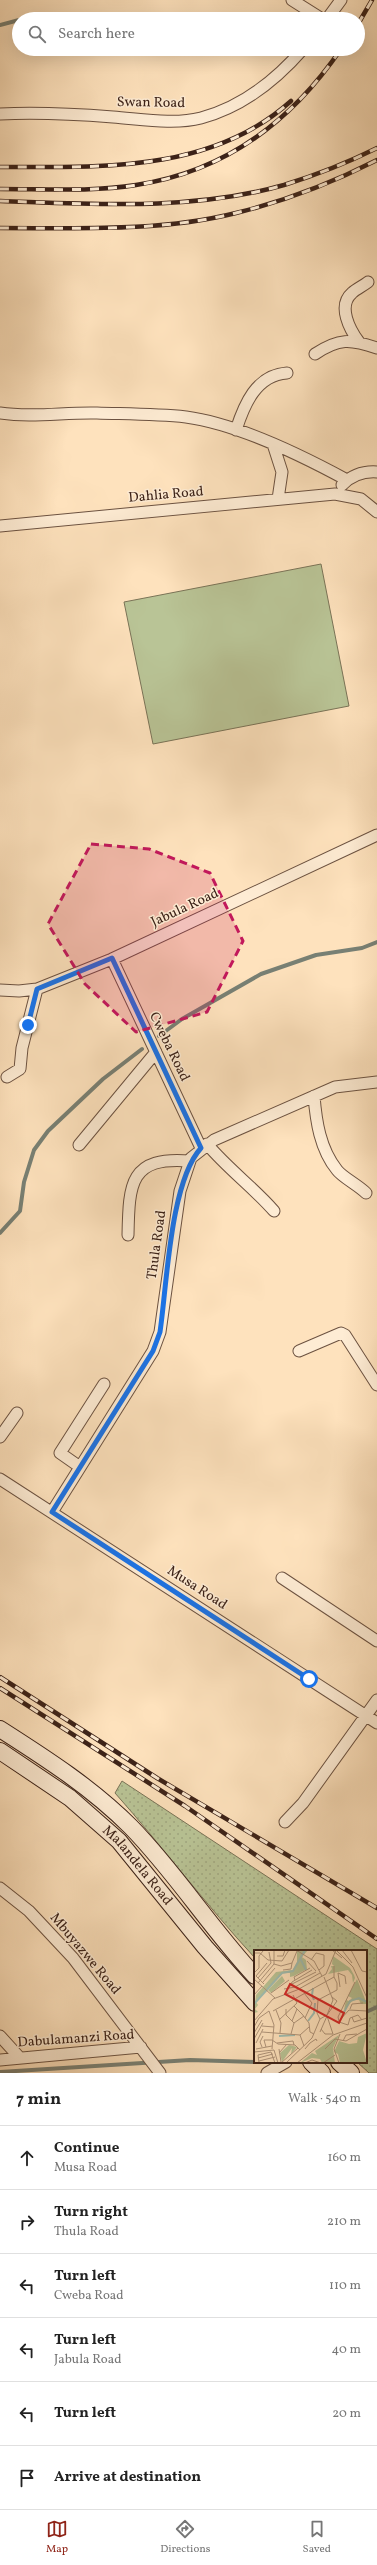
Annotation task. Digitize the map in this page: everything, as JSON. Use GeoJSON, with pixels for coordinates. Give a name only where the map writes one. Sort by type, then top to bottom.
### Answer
{"type":"FeatureCollection","features":[{"type":"Feature","properties":{"kind":"main road","name":"Malandela Road"},"geometry":{"type":"LineString","coordinates":[[0,1729],[65,1771],[116,1812],[151,1849],[199,1912],[254,1975]]}},
{"type":"Feature","properties":{"kind":"main road","name":"Malandela Road"},"geometry":{"type":"LineString","coordinates":[[0,1751],[70,1798],[119,1841],[204,1947],[254,2002]]}},
{"type":"Feature","properties":{"kind":"main road"},"geometry":{"type":"LineString","coordinates":[[311,2063],[322,2073]]}},
{"type":"Feature","properties":{"kind":"main road"},"geometry":{"type":"LineString","coordinates":[[340,2063],[351,2073]]}},
{"type":"Feature","properties":{"kind":"street"},"geometry":{"type":"LineString","coordinates":[[292,0],[311,12]]}},
{"type":"Feature","properties":{"kind":"street"},"geometry":{"type":"LineString","coordinates":[[332,12],[341,0]]}},
{"type":"Feature","properties":{"kind":"street","name":"Swan Road"},"geometry":{"type":"LineString","coordinates":[[0,114],[36,112],[164,120],[200,118],[233,106],[262,89],[284,71],[297,56]]}},
{"type":"Feature","properties":{"kind":"street"},"geometry":{"type":"LineString","coordinates":[[359,342],[350,330],[346,307],[351,293],[368,282]]}},
{"type":"Feature","properties":{"kind":"street"},"geometry":{"type":"LineString","coordinates":[[315,354],[338,341],[359,342],[377,348]]}},
{"type":"Feature","properties":{"kind":"street"},"geometry":{"type":"LineString","coordinates":[[236,430],[245,402],[250,395],[274,376],[287,373]]}},
{"type":"Feature","properties":{"kind":"street"},"geometry":{"type":"LineString","coordinates":[[0,413],[17,416],[84,413],[187,417],[236,430],[273,444],[347,480]]}},
{"type":"Feature","properties":{"kind":"street"},"geometry":{"type":"LineString","coordinates":[[273,444],[282,472],[278,499]]}},
{"type":"Feature","properties":{"kind":"street"},"geometry":{"type":"LineString","coordinates":[[335,494],[347,480],[377,463]]}},
{"type":"Feature","properties":{"kind":"street"},"geometry":{"type":"LineString","coordinates":[[364,471],[377,472]]}},
{"type":"Feature","properties":{"kind":"street","name":"Dahlia Road"},"geometry":{"type":"LineString","coordinates":[[0,526],[335,494],[361,499],[377,512]]}},
{"type":"Feature","properties":{"kind":"street","name":"Jabula Road"},"geometry":{"type":"LineString","coordinates":[[0,990],[19,991],[37,989],[112,958],[377,835]]}},
{"type":"Feature","properties":{"kind":"street","name":"Cweba Road"},"geometry":{"type":"LineString","coordinates":[[112,958],[156,1052],[204,1146],[259,1193],[274,1211]]}},
{"type":"Feature","properties":{"kind":"street"},"geometry":{"type":"LineString","coordinates":[[7,1077],[20,1069],[22,1048],[37,989]]}},
{"type":"Feature","properties":{"kind":"street"},"geometry":{"type":"LineString","coordinates":[[79,1145],[156,1052]]}},
{"type":"Feature","properties":{"kind":"street","name":"Thula Road"},"geometry":{"type":"LineString","coordinates":[[52,1512],[153,1351],[160,1332],[180,1191],[190,1161],[204,1146],[335,1087],[377,1082]]}},
{"type":"Feature","properties":{"kind":"street"},"geometry":{"type":"LineString","coordinates":[[314,1096],[320,1134],[332,1163],[342,1175],[353,1180],[366,1193]]}},
{"type":"Feature","properties":{"kind":"street"},"geometry":{"type":"LineString","coordinates":[[128,1234],[132,1184],[141,1171],[157,1161],[190,1161]]}},
{"type":"Feature","properties":{"kind":"street"},"geometry":{"type":"LineString","coordinates":[[299,1351],[341,1333],[345,1335],[377,1384]]}},
{"type":"Feature","properties":{"kind":"street"},"geometry":{"type":"LineString","coordinates":[[80,1467],[60,1453],[104,1384]]}},
{"type":"Feature","properties":{"kind":"street"},"geometry":{"type":"LineString","coordinates":[[0,1437],[17,1413]]}},
{"type":"Feature","properties":{"kind":"street","name":"Musa Road"},"geometry":{"type":"LineString","coordinates":[[0,1479],[377,1723]]}},
{"type":"Feature","properties":{"kind":"street"},"geometry":{"type":"LineString","coordinates":[[282,1578],[377,1641]]}},
{"type":"Feature","properties":{"kind":"street"},"geometry":{"type":"LineString","coordinates":[[285,1822],[303,1803],[343,1745],[377,1700]]}},
{"type":"Feature","properties":{"kind":"street","name":"Mbuyazwe Road"},"geometry":{"type":"LineString","coordinates":[[0,1888],[29,1911],[73,1958],[141,2047]]}},
{"type":"Feature","properties":{"kind":"street"},"geometry":{"type":"LineString","coordinates":[[0,2036],[20,2058]]}},
{"type":"Feature","properties":{"kind":"street","name":"Dabulamanzi Road"},"geometry":{"type":"LineString","coordinates":[[0,2060],[141,2047],[155,2066]]}},
{"type":"Feature","properties":{"kind":"street"},"geometry":{"type":"LineString","coordinates":[[268,2073],[284,2063]]}},
{"type":"Feature","properties":{"kind":"highlighted area"},"geometry":{"type":"Polygon","coordinates":[[[91,844],[149,849],[210,873],[243,941],[207,1012],[136,1032],[85,984],[48,924],[91,844]]]}},
{"type":"Feature","properties":{"kind":"green space"},"geometry":{"type":"Polygon","coordinates":[[[321,564],[349,706],[153,744],[124,602],[321,564]]]}},
{"type":"Feature","properties":{"kind":"green space"},"geometry":{"type":"Polygon","coordinates":[[[122,1781],[377,1949],[377,2073],[369,2073],[358,2063],[367,2063],[367,1950],[254,1950],[254,1957],[115,1793],[122,1781]]]}},
{"type":"Feature","properties":{"kind":"waterway"},"geometry":{"type":"LineString","coordinates":[[0,25],[12,22]]}},
{"type":"Feature","properties":{"kind":"waterway"},"geometry":{"type":"LineString","coordinates":[[159,1036],[182,1019],[261,974],[316,955],[362,948],[377,942]]}},
{"type":"Feature","properties":{"kind":"waterway"},"geometry":{"type":"LineString","coordinates":[[0,1233],[20,1211],[24,1182],[34,1150],[48,1131],[103,1079],[142,1049]]}},
{"type":"Feature","properties":{"kind":"waterway"},"geometry":{"type":"LineString","coordinates":[[367,2012],[377,2007]]}},
{"type":"Feature","properties":{"kind":"waterway"},"geometry":{"type":"LineString","coordinates":[[0,2072],[190,2060],[254,2062]]}},
{"type":"Feature","properties":{"kind":"railway"},"geometry":{"type":"LineString","coordinates":[[365,12],[372,0]]}},
{"type":"Feature","properties":{"kind":"railway"},"geometry":{"type":"LineString","coordinates":[[0,189],[103,189],[136,185],[168,178],[198,169],[226,156],[253,140],[277,121],[300,99],[336,56]]}},
{"type":"Feature","properties":{"kind":"railway"},"geometry":{"type":"LineString","coordinates":[[0,167],[76,167],[115,165],[153,161],[190,154],[226,142],[260,125],[291,101]]}},
{"type":"Feature","properties":{"kind":"railway"},"geometry":{"type":"LineString","coordinates":[[0,201],[143,204],[214,199],[284,185],[354,159],[377,148]]}},
{"type":"Feature","properties":{"kind":"railway"},"geometry":{"type":"LineString","coordinates":[[0,228],[118,228],[207,219],[236,213],[290,197],[326,184],[377,160]]}},
{"type":"Feature","properties":{"kind":"railway"},"geometry":{"type":"LineString","coordinates":[[0,1677],[157,1778],[377,1908]]}},
{"type":"Feature","properties":{"kind":"railway"},"geometry":{"type":"LineString","coordinates":[[0,1688],[185,1806],[377,1939]]}},
{"type":"Feature","properties":{"kind":"route"},"geometry":{"type":"LineString","coordinates":[[28,1025],[37,989],[112,958],[135,1013],[156,1052],[201,1148],[190,1161],[185,1172],[180,1191],[168,1267],[160,1332],[153,1351],[52,1512],[309,1679]]}}]}
